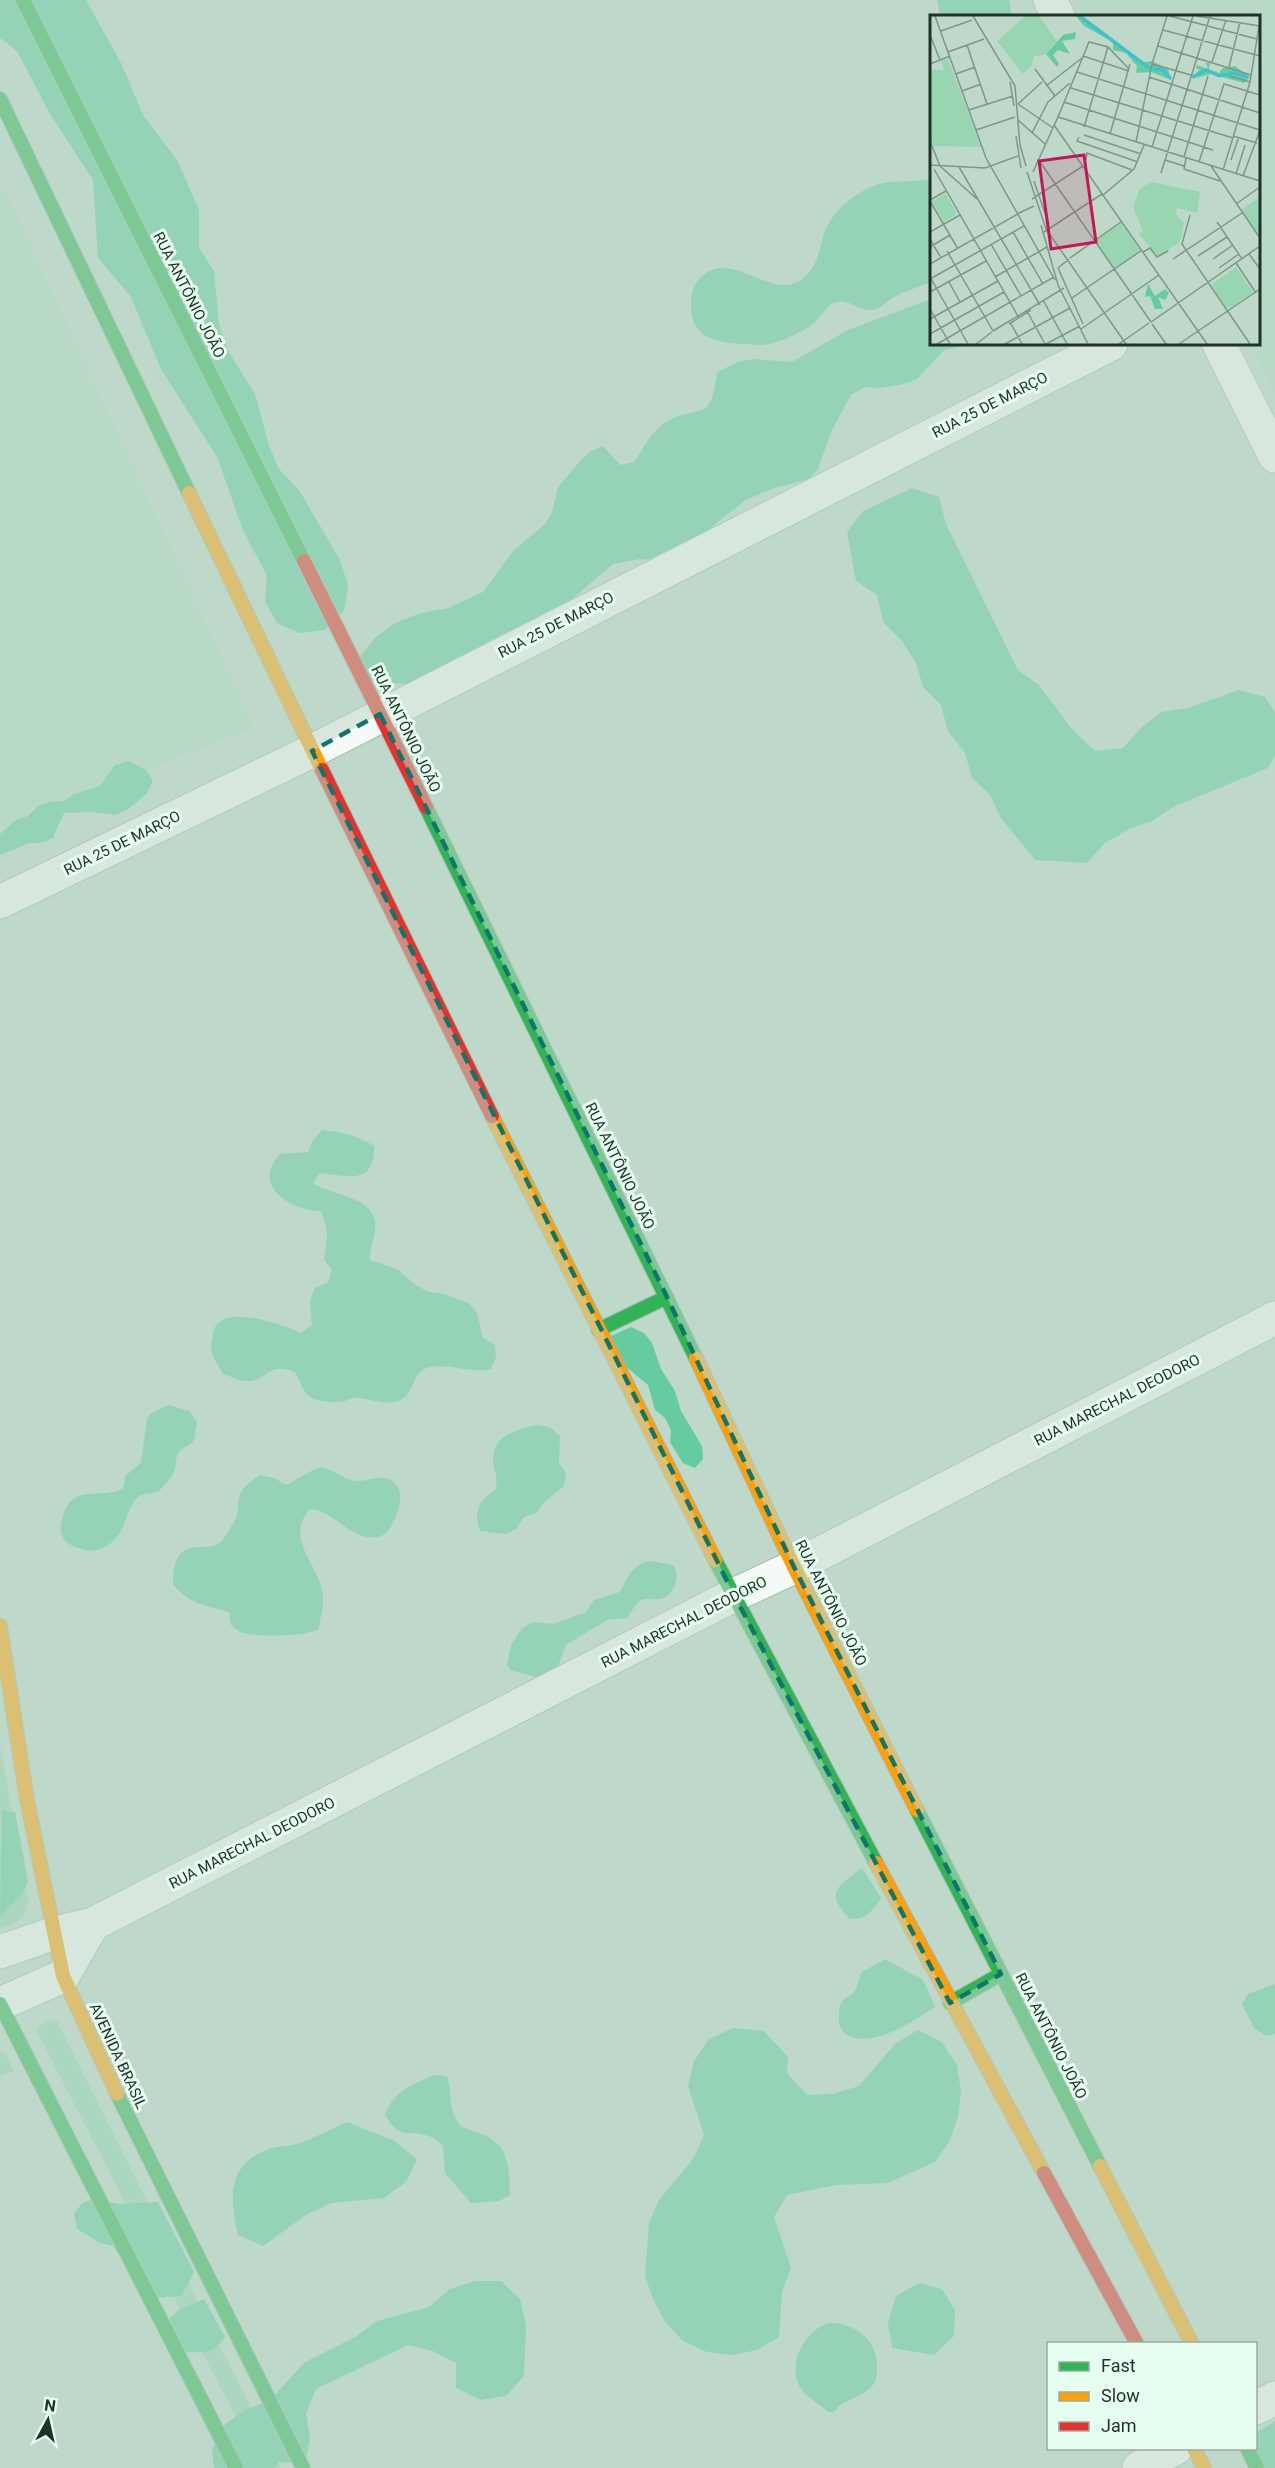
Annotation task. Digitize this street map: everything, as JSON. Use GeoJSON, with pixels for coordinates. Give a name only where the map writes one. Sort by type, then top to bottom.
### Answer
{"type":"FeatureCollection","features":[{"type":"Feature","properties":{"kind":"main road","name":"RUA ANTÔNIO JOÃO"},"geometry":{"type":"LineString","coordinates":[[23,0],[380,714],[667,1297],[794,1568],[1191,2342]]}},
{"type":"Feature","properties":{"kind":"main road"},"geometry":{"type":"LineString","coordinates":[[0,99],[312,751],[598,1330],[734,1595],[950,2003],[1136,2342]]}},
{"type":"Feature","properties":{"kind":"main road"},"geometry":{"type":"LineString","coordinates":[[598,1330],[667,1297]]}},
{"type":"Feature","properties":{"kind":"main road","name":"AVENIDA BRASIL"},"geometry":{"type":"LineString","coordinates":[[0,1626],[27,1800],[63,1976],[127,2115],[303,2468]]}},
{"type":"Feature","properties":{"kind":"main road"},"geometry":{"type":"LineString","coordinates":[[950,2003],[1001,1974]]}},
{"type":"Feature","properties":{"kind":"main road"},"geometry":{"type":"LineString","coordinates":[[0,2004],[236,2468]]}},
{"type":"Feature","properties":{"kind":"main road"},"geometry":{"type":"LineString","coordinates":[[1195,2450],[1204,2468]]}},
{"type":"Feature","properties":{"kind":"main road"},"geometry":{"type":"LineString","coordinates":[[1248,2450],[1257,2468]]}},
{"type":"Feature","properties":{"kind":"street"},"geometry":{"type":"LineString","coordinates":[[1050,0],[1058,15]]}},
{"type":"Feature","properties":{"kind":"street","name":"RUA 25 DE MARÇO"},"geometry":{"type":"LineString","coordinates":[[0,902],[312,751],[380,714],[1109,345]]}},
{"type":"Feature","properties":{"kind":"street"},"geometry":{"type":"LineString","coordinates":[[1220,345],[1275,456]]}},
{"type":"Feature","properties":{"kind":"street","name":"RUA MARECHAL DEODORO"},"geometry":{"type":"LineString","coordinates":[[0,1952],[56,1933],[93,1924],[734,1595],[794,1568],[1275,1318]]}},
{"type":"Feature","properties":{"kind":"street"},"geometry":{"type":"LineString","coordinates":[[0,2004],[63,1976],[93,1924]]}},
{"type":"Feature","properties":{"kind":"street"},"geometry":{"type":"LineString","coordinates":[[1257,2407],[1275,2398]]}},
{"type":"Feature","properties":{"kind":"street"},"geometry":{"type":"LineString","coordinates":[[1139,2468],[1172,2450]]}},
{"type":"Feature","properties":{"kind":"highlighted area"},"geometry":{"type":"Polygon","coordinates":[[[380,714],[667,1297],[794,1567],[1001,1974],[950,2003],[734,1595],[312,751],[380,714]]]}},
{"type":"Feature","properties":{"kind":"shaded area"},"geometry":{"type":"Polygon","coordinates":[[[1074,0],[1275,0],[1275,393],[1251,345],[1260,345],[1260,15],[1082,15],[1074,0]]]}},
{"type":"Feature","properties":{"kind":"shaded area"},"geometry":{"type":"Polygon","coordinates":[[[0,189],[5,190],[254,727],[0,830],[0,189]]]}},
{"type":"Feature","properties":{"kind":"shaded area"},"geometry":{"type":"Polygon","coordinates":[[[0,1745],[28,1900],[26,1912],[20,1920],[0,1928],[0,1745]]]}},
{"type":"Feature","properties":{"kind":"shaded area"},"geometry":{"type":"Polygon","coordinates":[[[50,2020],[57,2021],[281,2468],[262,2468],[37,2032],[39,2026],[50,2020]]]}},
{"type":"Feature","properties":{"kind":"shaded area"},"geometry":{"type":"Polygon","coordinates":[[[0,2051],[6,2055],[14,2071],[0,2076],[0,2051]]]}},
{"type":"Feature","properties":{"kind":"green space"},"geometry":{"type":"Polygon","coordinates":[[[0,0],[86,0],[121,63],[143,115],[177,160],[199,210],[199,248],[214,271],[219,324],[227,349],[255,394],[269,446],[279,469],[299,490],[340,560],[348,585],[344,611],[325,630],[300,633],[277,623],[265,601],[267,576],[243,530],[217,457],[161,369],[131,297],[98,258],[93,180],[50,114],[17,51],[0,38],[0,0]]]}},
{"type":"Feature","properties":{"kind":"green space"},"geometry":{"type":"Polygon","coordinates":[[[937,0],[1009,0],[1011,13],[1014,15],[940,15],[937,0]]]}},
{"type":"Feature","properties":{"kind":"green space"},"geometry":{"type":"Polygon","coordinates":[[[930,179],[930,282],[898,295],[874,310],[865,310],[847,302],[837,302],[829,306],[815,322],[805,329],[768,344],[725,342],[708,337],[701,332],[692,316],[691,305],[694,287],[701,277],[716,269],[728,268],[778,284],[790,285],[801,280],[816,261],[832,217],[858,194],[879,184],[930,179]]]}},
{"type":"Feature","properties":{"kind":"green space"},"geometry":{"type":"Polygon","coordinates":[[[930,299],[930,345],[972,345],[944,350],[917,379],[904,384],[878,388],[865,387],[851,395],[831,432],[818,469],[809,479],[771,489],[746,500],[693,545],[654,560],[640,559],[613,564],[572,599],[489,641],[443,670],[406,684],[367,681],[358,659],[375,638],[395,623],[421,613],[448,608],[483,592],[514,550],[545,524],[552,512],[558,487],[591,451],[603,446],[620,465],[634,462],[661,425],[678,416],[702,410],[707,406],[711,400],[717,372],[740,361],[754,359],[792,362],[848,330],[930,299]]]}},
{"type":"Feature","properties":{"kind":"green space"},"geometry":{"type":"Polygon","coordinates":[[[912,488],[939,497],[946,524],[1018,670],[1039,685],[1072,729],[1095,751],[1123,748],[1140,729],[1161,712],[1188,708],[1239,690],[1265,697],[1275,713],[1275,755],[1268,768],[1175,806],[1152,821],[1129,829],[1105,843],[1087,863],[1035,860],[1001,818],[990,795],[972,778],[965,753],[948,731],[941,705],[923,687],[916,663],[902,641],[883,622],[877,595],[856,581],[847,532],[863,511],[912,488]]]}},
{"type":"Feature","properties":{"kind":"green space"},"geometry":{"type":"Polygon","coordinates":[[[128,761],[146,770],[153,781],[147,793],[127,810],[116,815],[91,812],[64,813],[53,838],[41,843],[29,843],[0,855],[0,834],[16,820],[28,816],[38,806],[64,801],[75,794],[100,786],[115,765],[128,761]]]}},
{"type":"Feature","properties":{"kind":"green space"},"geometry":{"type":"Polygon","coordinates":[[[322,1130],[349,1135],[368,1142],[374,1146],[373,1159],[370,1168],[358,1176],[320,1173],[313,1183],[359,1201],[372,1213],[375,1227],[370,1260],[397,1269],[417,1286],[429,1292],[444,1294],[469,1303],[477,1313],[483,1338],[495,1345],[496,1358],[491,1369],[475,1370],[442,1366],[427,1368],[422,1370],[416,1378],[406,1396],[392,1402],[356,1398],[336,1402],[317,1400],[307,1394],[295,1372],[285,1369],[272,1370],[259,1378],[246,1381],[223,1374],[213,1356],[211,1346],[217,1324],[226,1318],[252,1318],[301,1333],[312,1325],[310,1300],[315,1288],[328,1282],[332,1270],[324,1260],[327,1240],[325,1223],[320,1211],[308,1210],[286,1201],[272,1185],[270,1176],[272,1165],[280,1154],[308,1152],[313,1140],[322,1130]]]}},
{"type":"Feature","properties":{"kind":"green space"},"geometry":{"type":"Polygon","coordinates":[[[631,1327],[644,1333],[652,1343],[661,1369],[675,1391],[681,1411],[702,1446],[703,1459],[695,1468],[683,1463],[670,1442],[671,1430],[665,1418],[655,1410],[648,1385],[618,1360],[611,1336],[631,1327]]]}},
{"type":"Feature","properties":{"kind":"green space"},"geometry":{"type":"Polygon","coordinates":[[[169,1405],[189,1411],[197,1422],[194,1440],[178,1454],[173,1474],[159,1490],[137,1498],[118,1535],[106,1547],[99,1550],[83,1550],[66,1542],[61,1526],[66,1508],[71,1501],[85,1494],[123,1489],[125,1476],[141,1463],[147,1419],[151,1413],[169,1405]]]}},
{"type":"Feature","properties":{"kind":"green space"},"geometry":{"type":"Polygon","coordinates":[[[536,1425],[550,1427],[560,1436],[559,1463],[566,1473],[564,1486],[544,1502],[536,1513],[524,1517],[517,1528],[506,1534],[480,1531],[477,1518],[479,1507],[485,1497],[496,1489],[493,1461],[496,1445],[513,1432],[536,1425]]]}},
{"type":"Feature","properties":{"kind":"green space"},"geometry":{"type":"Polygon","coordinates":[[[321,1467],[355,1481],[380,1478],[390,1480],[398,1488],[400,1500],[390,1527],[384,1534],[377,1537],[367,1537],[350,1530],[319,1511],[310,1509],[303,1520],[300,1531],[301,1541],[316,1573],[323,1596],[319,1629],[303,1634],[282,1636],[243,1633],[231,1625],[229,1612],[191,1600],[173,1584],[179,1555],[186,1550],[218,1544],[224,1538],[236,1518],[240,1494],[252,1481],[260,1475],[274,1478],[286,1485],[321,1467]]]}},
{"type":"Feature","properties":{"kind":"green space"},"geometry":{"type":"Polygon","coordinates":[[[651,1561],[673,1565],[676,1580],[669,1594],[660,1599],[641,1600],[626,1618],[607,1620],[566,1645],[557,1669],[540,1678],[510,1670],[507,1664],[511,1645],[522,1628],[534,1622],[554,1624],[586,1612],[594,1600],[620,1592],[635,1568],[651,1561]]]}},
{"type":"Feature","properties":{"kind":"green space"},"geometry":{"type":"Polygon","coordinates":[[[2,1810],[15,1812],[28,1881],[23,1892],[0,1917],[2,1810]]]}},
{"type":"Feature","properties":{"kind":"green space"},"geometry":{"type":"Polygon","coordinates":[[[862,1868],[881,1898],[868,1913],[860,1918],[850,1919],[837,1902],[837,1890],[862,1868]]]}},
{"type":"Feature","properties":{"kind":"green space"},"geometry":{"type":"Polygon","coordinates":[[[885,1959],[923,1980],[935,2007],[893,2032],[868,2038],[847,2035],[840,2026],[840,2005],[855,1991],[862,1972],[885,1959]]]}},
{"type":"Feature","properties":{"kind":"green space"},"geometry":{"type":"Polygon","coordinates":[[[1275,1984],[1275,2034],[1266,2036],[1254,2028],[1242,2004],[1248,1994],[1275,1984]]]}},
{"type":"Feature","properties":{"kind":"green space"},"geometry":{"type":"Polygon","coordinates":[[[733,2028],[764,2031],[788,2057],[787,2073],[807,2095],[833,2094],[859,2086],[896,2043],[918,2030],[942,2042],[957,2065],[961,2092],[958,2117],[949,2142],[935,2162],[888,2183],[836,2185],[787,2195],[774,2217],[791,2268],[782,2292],[779,2337],[757,2350],[732,2355],[707,2352],[683,2341],[665,2322],[653,2299],[645,2276],[649,2223],[659,2200],[693,2159],[704,2135],[688,2086],[694,2061],[709,2039],[733,2028]]]}},
{"type":"Feature","properties":{"kind":"green space"},"geometry":{"type":"Polygon","coordinates":[[[434,2075],[447,2076],[452,2108],[460,2125],[491,2138],[503,2151],[508,2167],[510,2195],[499,2201],[471,2203],[445,2173],[443,2146],[431,2137],[395,2129],[390,2123],[385,2115],[394,2099],[405,2089],[434,2075]]]}},
{"type":"Feature","properties":{"kind":"green space"},"geometry":{"type":"Polygon","coordinates":[[[347,2122],[393,2140],[417,2159],[406,2182],[384,2198],[331,2203],[306,2215],[263,2246],[238,2235],[233,2194],[239,2172],[246,2162],[257,2154],[272,2148],[300,2143],[347,2122]]]}},
{"type":"Feature","properties":{"kind":"green space"},"geometry":{"type":"Polygon","coordinates":[[[94,2199],[119,2204],[158,2202],[194,2272],[181,2296],[153,2298],[113,2246],[100,2243],[77,2229],[74,2214],[82,2203],[94,2199]]]}},
{"type":"Feature","properties":{"kind":"green space"},"geometry":{"type":"Polygon","coordinates":[[[475,2281],[501,2281],[520,2299],[526,2325],[524,2376],[506,2396],[481,2400],[456,2388],[456,2363],[433,2351],[408,2345],[316,2389],[306,2413],[310,2439],[305,2464],[279,2462],[274,2468],[214,2468],[212,2450],[222,2426],[245,2410],[270,2400],[305,2362],[355,2337],[377,2321],[429,2307],[450,2289],[475,2281]]]}},
{"type":"Feature","properties":{"kind":"green space"},"geometry":{"type":"Polygon","coordinates":[[[919,2283],[942,2289],[955,2310],[954,2336],[934,2355],[892,2348],[888,2322],[896,2296],[919,2283]]]}},
{"type":"Feature","properties":{"kind":"green space"},"geometry":{"type":"Polygon","coordinates":[[[204,2299],[225,2337],[216,2347],[205,2352],[179,2352],[170,2318],[180,2309],[204,2299]]]}},
{"type":"Feature","properties":{"kind":"green space"},"geometry":{"type":"Polygon","coordinates":[[[830,2323],[848,2326],[863,2335],[873,2348],[877,2367],[873,2385],[864,2393],[838,2407],[834,2412],[828,2412],[803,2391],[796,2378],[795,2368],[806,2339],[821,2326],[830,2323]]]}},
{"type":"Feature","properties":{"kind":"green space"},"geometry":{"type":"Polygon","coordinates":[[[1275,2421],[1275,2468],[1259,2468],[1257,2432],[1275,2421]]]}},
{"type":"Feature","properties":{"kind":"traffic: fast"},"geometry":{"type":"LineString","coordinates":[[23,0],[304,561]]}},
{"type":"Feature","properties":{"kind":"traffic: fast"},"geometry":{"type":"LineString","coordinates":[[0,99],[189,493]]}},
{"type":"Feature","properties":{"kind":"traffic: fast"},"geometry":{"type":"LineString","coordinates":[[426,807],[696,1358]]}},
{"type":"Feature","properties":{"kind":"traffic: fast"},"geometry":{"type":"LineString","coordinates":[[598,1330],[667,1297]]}},
{"type":"Feature","properties":{"kind":"traffic: fast"},"geometry":{"type":"LineString","coordinates":[[715,1560],[876,1863]]}},
{"type":"Feature","properties":{"kind":"traffic: fast"},"geometry":{"type":"LineString","coordinates":[[917,1810],[1100,2166]]}},
{"type":"Feature","properties":{"kind":"traffic: fast"},"geometry":{"type":"LineString","coordinates":[[950,2003],[1001,1974]]}},
{"type":"Feature","properties":{"kind":"traffic: fast"},"geometry":{"type":"LineString","coordinates":[[0,2004],[236,2468]]}},
{"type":"Feature","properties":{"kind":"traffic: fast"},"geometry":{"type":"LineString","coordinates":[[117,2094],[303,2468]]}},
{"type":"Feature","properties":{"kind":"traffic: fast"},"geometry":{"type":"LineString","coordinates":[[1248,2450],[1257,2468]]}},
{"type":"Feature","properties":{"kind":"traffic: slow"},"geometry":{"type":"LineString","coordinates":[[189,493],[322,770]]}},
{"type":"Feature","properties":{"kind":"traffic: slow"},"geometry":{"type":"LineString","coordinates":[[492,1116],[715,1560]]}},
{"type":"Feature","properties":{"kind":"traffic: slow"},"geometry":{"type":"LineString","coordinates":[[696,1358],[794,1567],[917,1810]]}},
{"type":"Feature","properties":{"kind":"traffic: slow"},"geometry":{"type":"LineString","coordinates":[[0,1626],[27,1800],[63,1976],[117,2094]]}},
{"type":"Feature","properties":{"kind":"traffic: slow"},"geometry":{"type":"LineString","coordinates":[[876,1863],[1044,2173]]}},
{"type":"Feature","properties":{"kind":"traffic: slow"},"geometry":{"type":"LineString","coordinates":[[1100,2166],[1191,2342]]}},
{"type":"Feature","properties":{"kind":"traffic: slow"},"geometry":{"type":"LineString","coordinates":[[1195,2450],[1204,2468]]}},
{"type":"Feature","properties":{"kind":"traffic: jam"},"geometry":{"type":"LineString","coordinates":[[304,561],[426,807]]}},
{"type":"Feature","properties":{"kind":"traffic: jam"},"geometry":{"type":"LineString","coordinates":[[322,770],[492,1116]]}},
{"type":"Feature","properties":{"kind":"traffic: jam"},"geometry":{"type":"LineString","coordinates":[[1044,2173],[1136,2342]]}}]}
